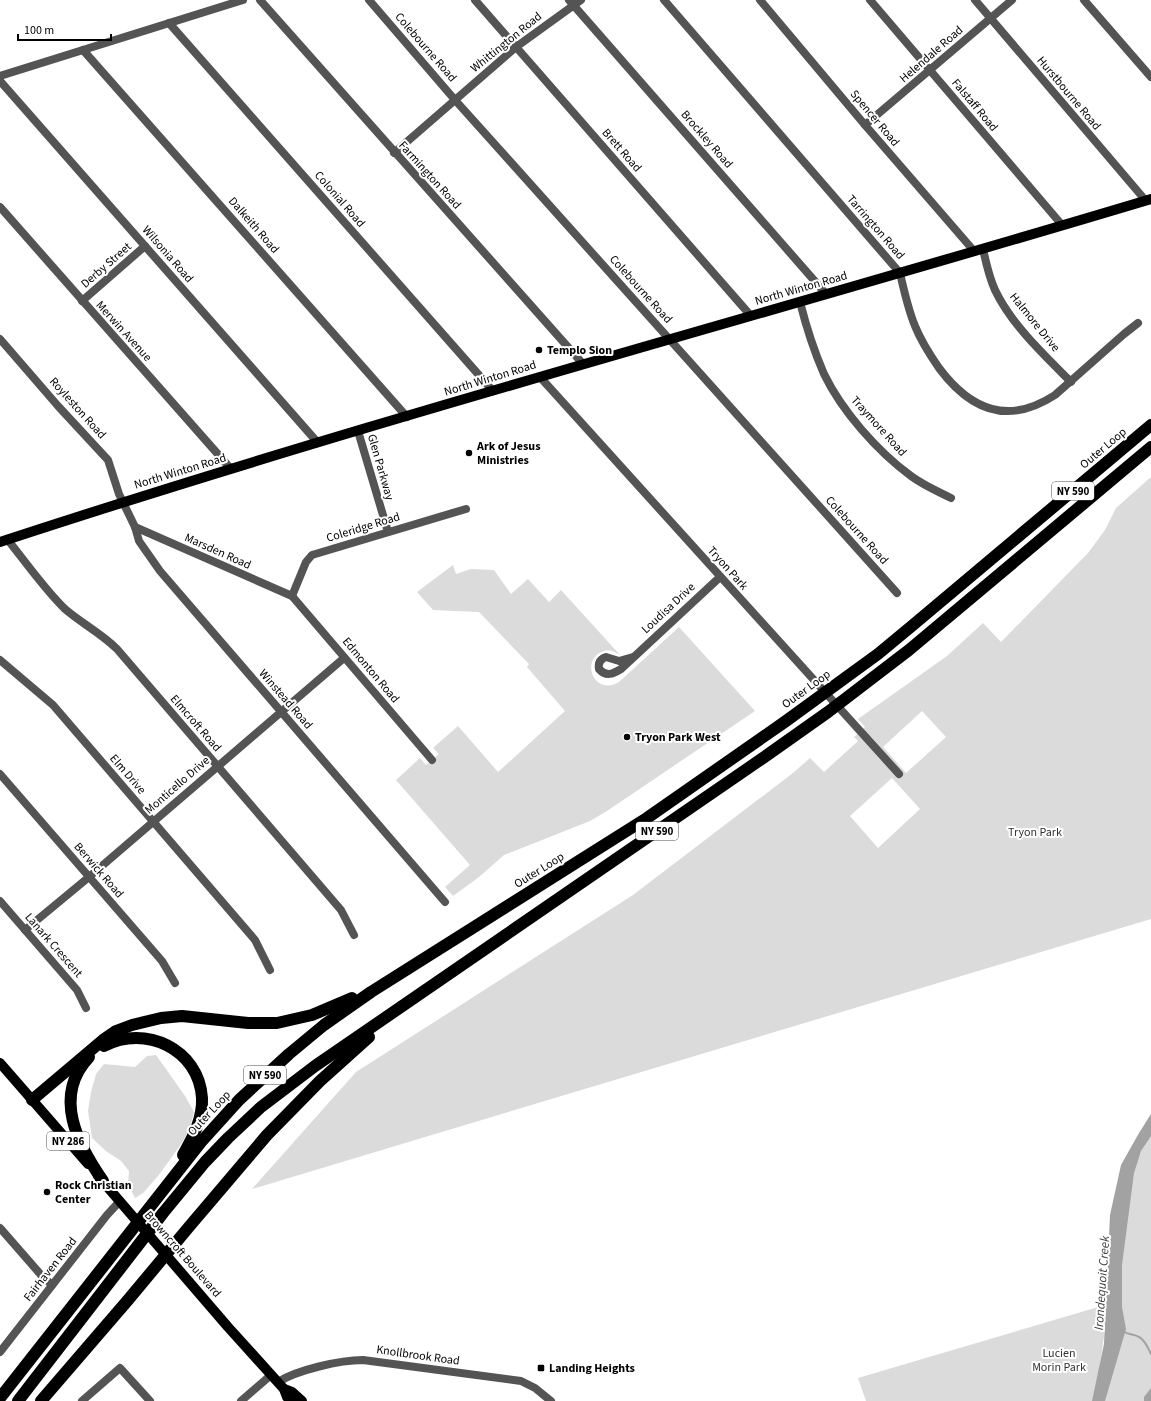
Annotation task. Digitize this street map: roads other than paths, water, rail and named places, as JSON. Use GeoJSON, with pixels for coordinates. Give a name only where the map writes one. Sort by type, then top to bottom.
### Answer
{"type":"FeatureCollection","features":[{"type":"Feature","properties":{"kind":"highway","name":"Outer Loop"},"geometry":{"type":"LineString","coordinates":[[0,1398],[201,1142],[264,1076],[324,1025],[361,998],[628,830],[795,715],[900,636],[1151,425]]}},
{"type":"Feature","properties":{"kind":"highway","name":"NY 590"},"geometry":{"type":"LineString","coordinates":[[18,1401],[163,1213],[213,1154],[261,1107],[301,1076],[763,758],[832,708],[918,643],[1151,447]]}},
{"type":"Feature","properties":{"kind":"highway"},"geometry":{"type":"LineString","coordinates":[[32,1100],[72,1065],[120,1029],[141,1022],[165,1017],[182,1016],[248,1023],[285,1022],[330,1008],[399,974]]}},
{"type":"Feature","properties":{"kind":"highway"},"geometry":{"type":"LineString","coordinates":[[41,1401],[261,1142],[324,1077],[418,995]]}},
{"type":"Feature","properties":{"kind":"highway"},"geometry":{"type":"LineString","coordinates":[[72,1065],[116,1040],[140,1037],[155,1040],[170,1046],[182,1056],[192,1068],[202,1095],[202,1106],[196,1128],[182,1156],[154,1201]]}},
{"type":"Feature","properties":{"kind":"highway"},"geometry":{"type":"LineString","coordinates":[[100,1048],[89,1057],[80,1068],[73,1086],[71,1102],[72,1120],[78,1138],[91,1163],[103,1181]]}},
{"type":"Feature","properties":{"kind":"main road","name":"North Winton Road"},"geometry":{"type":"LineString","coordinates":[[4,540],[231,469],[583,364],[1148,200]]}},
{"type":"Feature","properties":{"kind":"main road","name":"Browncroft Boulevard"},"geometry":{"type":"LineString","coordinates":[[0,1062],[166,1255],[278,1382],[290,1401]]}},
{"type":"Feature","properties":{"kind":"main road","name":"Browncroft Boulevard"},"geometry":{"type":"LineString","coordinates":[[278,1382],[302,1401]]}},
{"type":"Feature","properties":{"kind":"street"},"geometry":{"type":"LineString","coordinates":[[0,76],[243,0]]}},
{"type":"Feature","properties":{"kind":"street","name":"Farmington Road"},"geometry":{"type":"LineString","coordinates":[[260,0],[394,153],[583,364]]}},
{"type":"Feature","properties":{"kind":"street","name":"Colebourne Road"},"geometry":{"type":"LineString","coordinates":[[369,0],[455,100],[897,593]]}},
{"type":"Feature","properties":{"kind":"street","name":"Brett Road"},"geometry":{"type":"LineString","coordinates":[[475,0],[751,316]]}},
{"type":"Feature","properties":{"kind":"street","name":"Tarrington Road"},"geometry":{"type":"LineString","coordinates":[[664,0],[900,273],[915,327],[925,346],[946,378],[972,401],[996,411],[1008,412],[1021,410],[1045,402],[1071,382],[1138,323]]}},
{"type":"Feature","properties":{"kind":"street","name":"Spencer Road"},"geometry":{"type":"LineString","coordinates":[[760,0],[865,126],[979,250]]}},
{"type":"Feature","properties":{"kind":"street","name":"Falstaff Road"},"geometry":{"type":"LineString","coordinates":[[870,0],[1062,225]]}},
{"type":"Feature","properties":{"kind":"street","name":"Hurstbourne Road"},"geometry":{"type":"LineString","coordinates":[[975,0],[1148,200]]}},
{"type":"Feature","properties":{"kind":"street","name":"Helendale Road"},"geometry":{"type":"LineString","coordinates":[[865,126],[1012,0]]}},
{"type":"Feature","properties":{"kind":"street"},"geometry":{"type":"LineString","coordinates":[[1084,0],[1151,77]]}},
{"type":"Feature","properties":{"kind":"street","name":"Whittington Road"},"geometry":{"type":"LineString","coordinates":[[394,153],[516,47],[575,2]]}},
{"type":"Feature","properties":{"kind":"street","name":"Brockley Road"},"geometry":{"type":"LineString","coordinates":[[575,2],[826,294]]}},
{"type":"Feature","properties":{"kind":"street","name":"Colonial Road"},"geometry":{"type":"LineString","coordinates":[[168,23],[493,391]]}},
{"type":"Feature","properties":{"kind":"street","name":"Dalkeith Road"},"geometry":{"type":"LineString","coordinates":[[83,50],[407,417]]}},
{"type":"Feature","properties":{"kind":"street","name":"Wilsonia Road"},"geometry":{"type":"LineString","coordinates":[[0,81],[318,443]]}},
{"type":"Feature","properties":{"kind":"street","name":"Merwin Avenue"},"geometry":{"type":"LineString","coordinates":[[0,207],[231,469]]}},
{"type":"Feature","properties":{"kind":"street","name":"Derby Street"},"geometry":{"type":"LineString","coordinates":[[82,301],[145,246]]}},
{"type":"Feature","properties":{"kind":"street","name":"Halmore Drive"},"geometry":{"type":"LineString","coordinates":[[979,250],[998,295],[1008,311],[1030,338],[1071,382]]}},
{"type":"Feature","properties":{"kind":"street","name":"Traymore Road"},"geometry":{"type":"LineString","coordinates":[[800,302],[813,347],[824,374],[838,398],[851,415],[882,450],[900,467],[921,482],[951,498]]}},
{"type":"Feature","properties":{"kind":"street","name":"Royleston Road"},"geometry":{"type":"LineString","coordinates":[[0,339],[58,406],[108,460],[122,503]]}},
{"type":"Feature","properties":{"kind":"street","name":"Tryon Park"},"geometry":{"type":"LineString","coordinates":[[540,377],[899,774]]}},
{"type":"Feature","properties":{"kind":"street","name":"Glen Parkway"},"geometry":{"type":"LineString","coordinates":[[358,431],[388,532]]}},
{"type":"Feature","properties":{"kind":"street","name":"Winstead Road"},"geometry":{"type":"LineString","coordinates":[[122,503],[135,527],[139,540],[160,571],[445,902]]}},
{"type":"Feature","properties":{"kind":"street","name":"Coleridge Road"},"geometry":{"type":"LineString","coordinates":[[292,596],[306,562],[310,557],[316,554],[466,509]]}},
{"type":"Feature","properties":{"kind":"street","name":"Marsden Road"},"geometry":{"type":"LineString","coordinates":[[135,527],[292,596]]}},
{"type":"Feature","properties":{"kind":"street","name":"Elmcroft Road"},"geometry":{"type":"LineString","coordinates":[[4,540],[58,602],[75,617],[104,637],[117,649],[341,910],[354,935]]}},
{"type":"Feature","properties":{"kind":"street","name":"Loudisa Drive"},"geometry":{"type":"LineString","coordinates":[[633,657],[720,577]]}},
{"type":"Feature","properties":{"kind":"street","name":"Edmonton Road"},"geometry":{"type":"LineString","coordinates":[[292,596],[432,760]]}},
{"type":"Feature","properties":{"kind":"street","name":"Monticello Drive"},"geometry":{"type":"LineString","coordinates":[[25,930],[344,658]]}},
{"type":"Feature","properties":{"kind":"street","name":"Elm Drive"},"geometry":{"type":"LineString","coordinates":[[0,660],[53,705],[255,940],[270,970]]}},
{"type":"Feature","properties":{"kind":"street","name":"Berwick Road"},"geometry":{"type":"LineString","coordinates":[[0,774],[162,961],[176,983]]}},
{"type":"Feature","properties":{"kind":"street","name":"Lanark Crescent"},"geometry":{"type":"LineString","coordinates":[[0,901],[77,990],[86,1008]]}},
{"type":"Feature","properties":{"kind":"street","name":"Fairhaven Road"},"geometry":{"type":"LineString","coordinates":[[0,1352],[110,1211],[120,1201]]}},
{"type":"Feature","properties":{"kind":"street"},"geometry":{"type":"LineString","coordinates":[[0,1228],[52,1286]]}},
{"type":"Feature","properties":{"kind":"street","name":"Knollbrook Road"},"geometry":{"type":"LineString","coordinates":[[241,1401],[299,1372],[344,1362],[363,1360],[522,1381],[535,1388],[551,1401]]}},
{"type":"Feature","properties":{"kind":"street"},"geometry":{"type":"LineString","coordinates":[[82,1401],[120,1368],[150,1401]]}},
{"type":"Feature","properties":{"kind":"waterway"},"geometry":{"type":"LineString","coordinates":[[1123,1331],[1141,1338],[1151,1354]]}},
{"type":"Feature","properties":{"kind":"place","name":"Templo Sion"},"geometry":{"type":"Point","coordinates":[539,350]}},
{"type":"Feature","properties":{"kind":"place","name":"Ark of Jesus Ministries"},"geometry":{"type":"Point","coordinates":[469,453]}},
{"type":"Feature","properties":{"kind":"place","name":"Tryon Park West"},"geometry":{"type":"Point","coordinates":[627,737]}},
{"type":"Feature","properties":{"kind":"place","name":"Rock Christian Center"},"geometry":{"type":"Point","coordinates":[47,1192]}},
{"type":"Feature","properties":{"kind":"place","name":"Landing Heights"},"geometry":{"type":"Point","coordinates":[541,1368]}},
{"type":"Feature","properties":{"kind":"water label","name":"Irondequoit Creek"},"geometry":{"type":"Point","coordinates":[1101,1283]}},
{"type":"Feature","properties":{"kind":"park label","name":"Lucien Morin Park"},"geometry":{"type":"Point","coordinates":[1059,1360]}}]}
